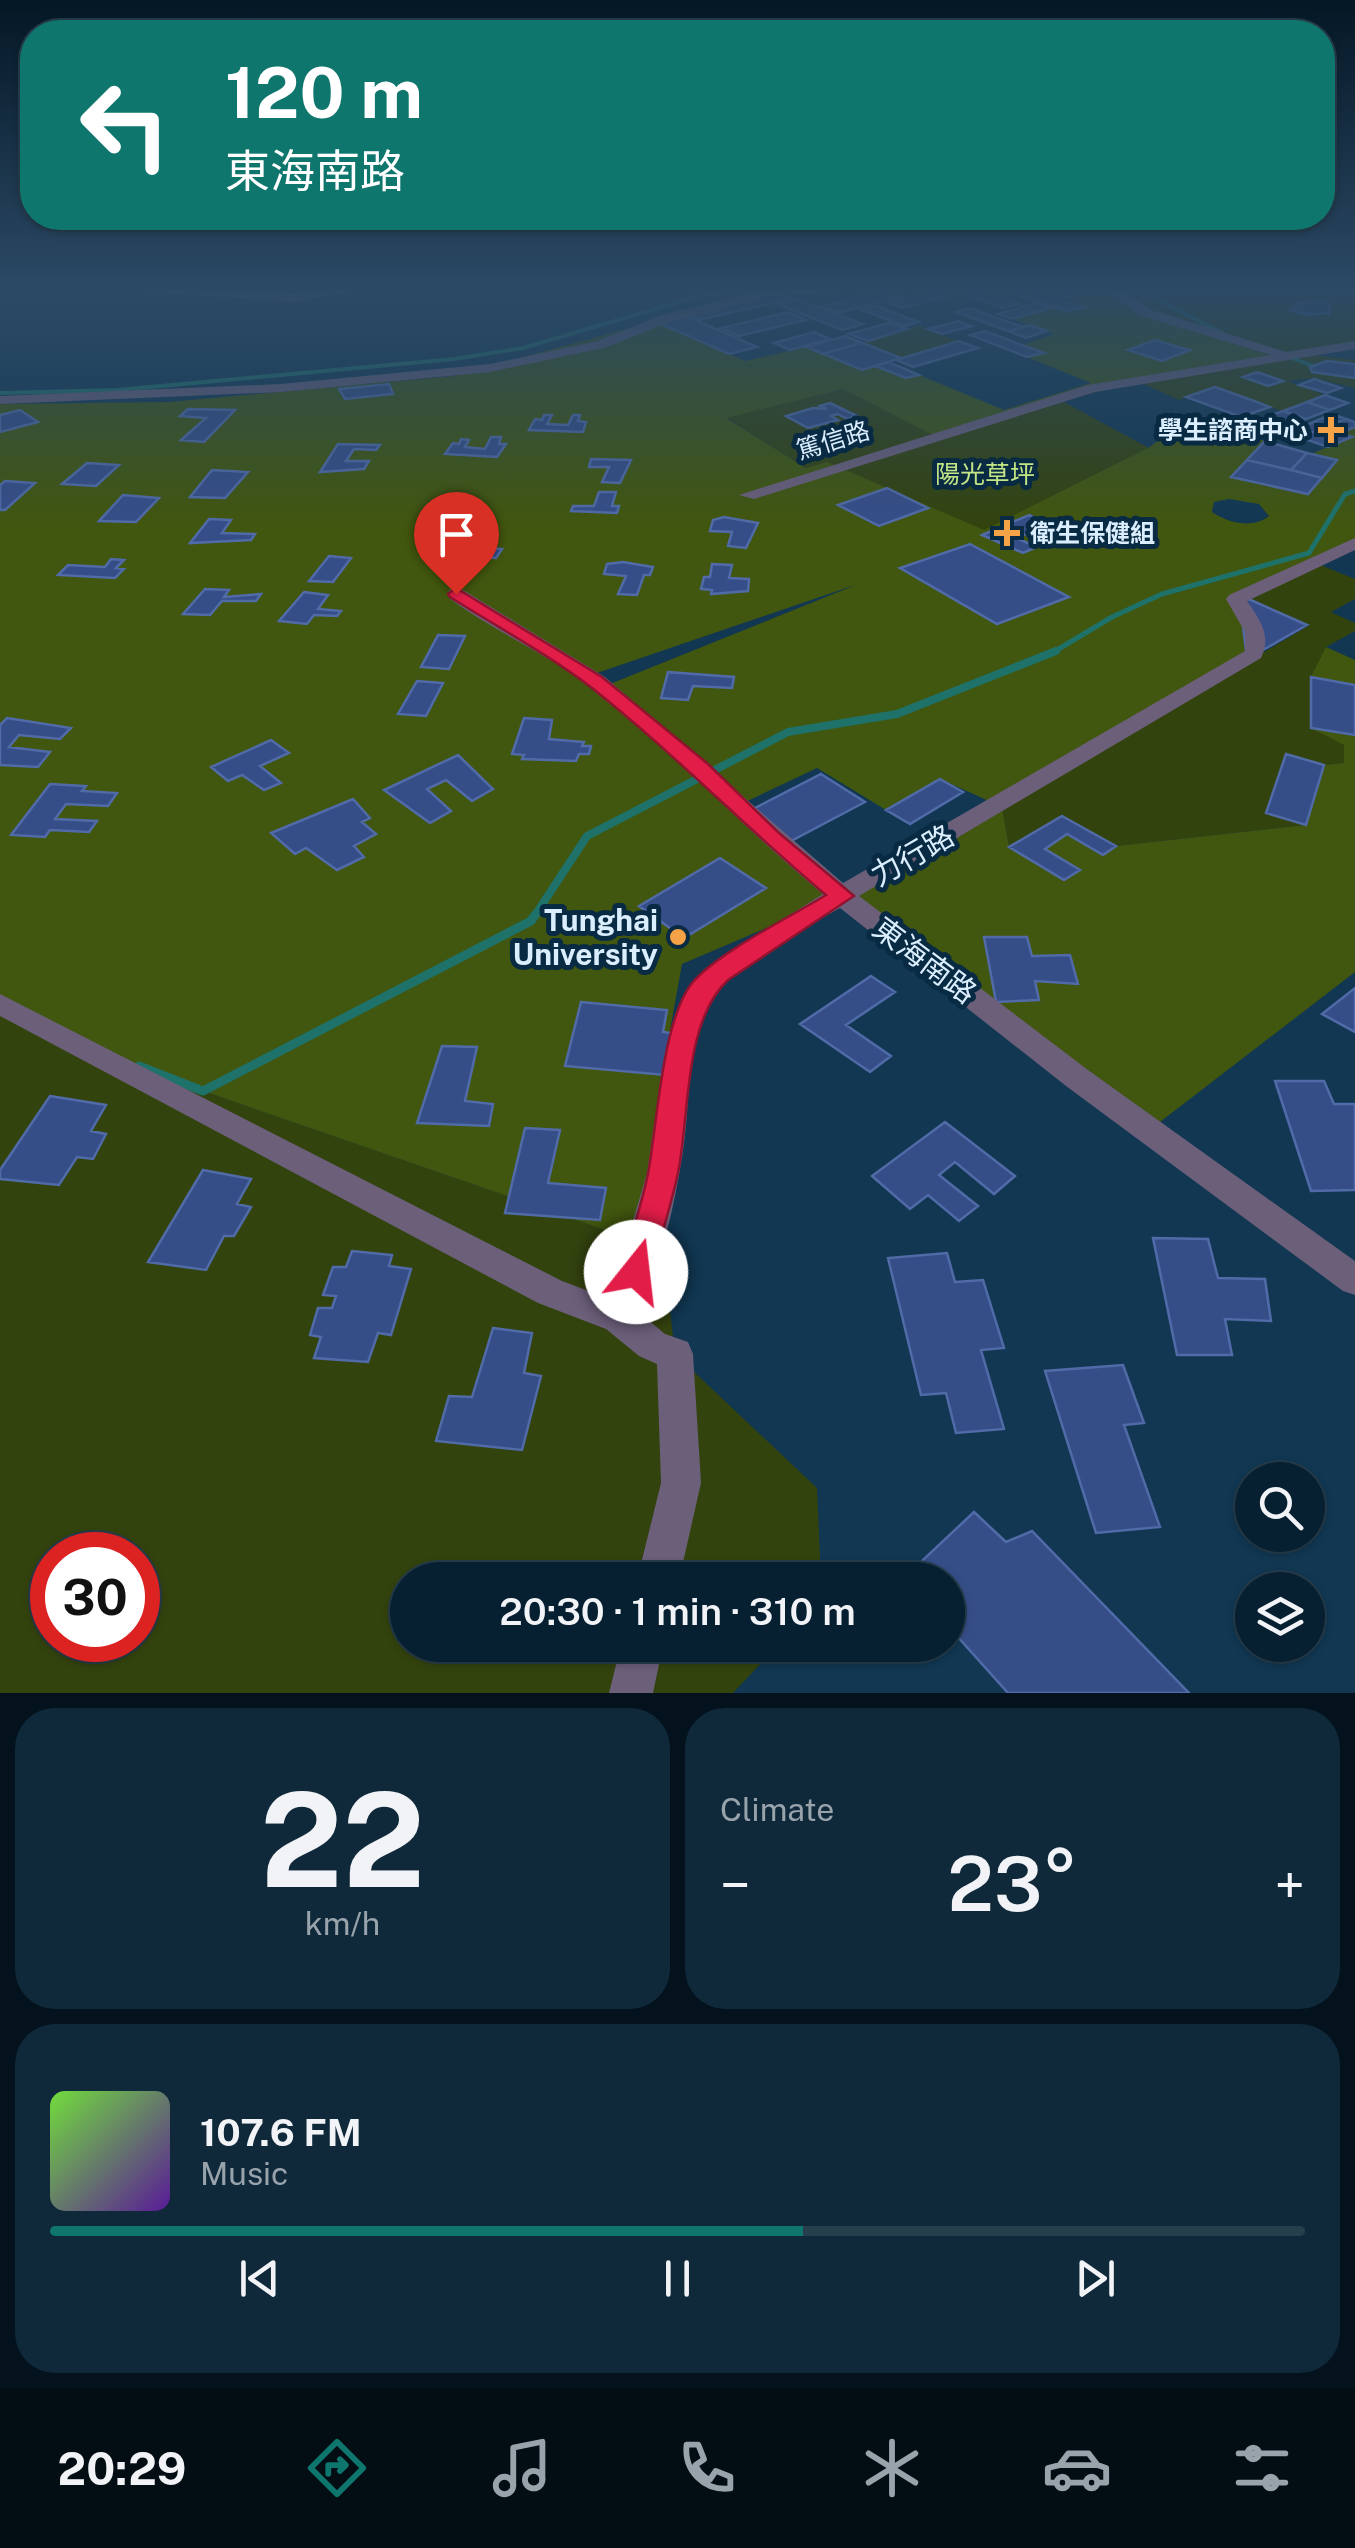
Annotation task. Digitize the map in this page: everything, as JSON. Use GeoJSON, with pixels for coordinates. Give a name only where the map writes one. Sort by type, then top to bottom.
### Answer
{"type":"FeatureCollection","features":[{"type":"Feature","properties":{"kind":"street"},"geometry":{"type":"LineString","coordinates":[[0,400],[280,388],[495,367]]}},
{"type":"Feature","properties":{"kind":"street","name":"篤信路"},"geometry":{"type":"LineString","coordinates":[[748,494],[1093,388],[1199,367]]}},
{"type":"Feature","properties":{"kind":"street","name":"力行路"},"geometry":{"type":"LineString","coordinates":[[619,1318],[664,1171],[671,1105],[693,1006],[701,990],[719,974],[842,896],[1180,701],[1254,654],[1258,646],[1254,626],[1236,599],[1355,543]]}},
{"type":"Feature","properties":{"kind":"street","name":"東海南路"},"geometry":{"type":"LineString","coordinates":[[456,594],[595,681],[700,768],[842,896],[1142,1126],[1355,1280]]}},
{"type":"Feature","properties":{"kind":"street"},"geometry":{"type":"LineString","coordinates":[[0,1004],[550,1292],[619,1318],[652,1345],[675,1354],[682,1483],[662,1562]]}},
{"type":"Feature","properties":{"kind":"street"},"geometry":{"type":"LineString","coordinates":[[630,1693],[638,1662]]}},
{"type":"Feature","properties":{"kind":"shaded area","name":"Tunghai University"},"geometry":{"type":"Polygon","coordinates":[[[0,367],[1355,367],[1355,1693],[0,1693],[0,367]]]}},
{"type":"Feature","properties":{"kind":"green space"},"geometry":{"type":"Polygon","coordinates":[[[487,367],[878,367],[906,378],[919,375],[1004,410],[1091,383],[1052,367],[1217,367],[1137,381],[933,435],[843,389],[726,418],[806,468],[827,462],[984,530],[1148,448],[1194,415],[1265,441],[1232,477],[1308,494],[1336,461],[1311,454],[1350,438],[1339,433],[1355,427],[1355,543],[1239,599],[1248,635],[1247,659],[1002,807],[1009,847],[1064,880],[1079,870],[1045,849],[1067,834],[1103,855],[1116,846],[1306,825],[1324,765],[1344,763],[1344,745],[1311,728],[1311,677],[1326,647],[1355,660],[1355,972],[1160,1122],[841,896],[682,964],[660,1086],[663,1250],[203,1091],[0,1012],[0,404],[169,402],[454,376],[487,367]],[[1229,499],[1214,502],[1212,512],[1240,523],[1256,522],[1269,516],[1259,504],[1229,499]],[[858,584],[594,674],[610,684],[858,584]],[[817,768],[739,805],[842,895],[1000,806],[940,779],[886,810],[817,768]]]}},
{"type":"Feature","properties":{"kind":"green space"},"geometry":{"type":"Polygon","coordinates":[[[1213,367],[1312,367],[1312,372],[1355,378],[1355,388],[1313,378],[1287,381],[1325,395],[1282,411],[1215,388],[1179,400],[1137,381],[1213,367]]]}},
{"type":"Feature","properties":{"kind":"green space","name":"陽光草坪"},"geometry":{"type":"Polygon","coordinates":[[[843,389],[933,434],[1062,401],[1149,448],[984,531],[827,463],[806,468],[725,417],[843,389]]]}},
{"type":"Feature","properties":{"kind":"green space"},"geometry":{"type":"Polygon","coordinates":[[[1313,562],[1355,579],[1355,599],[1331,612],[1355,623],[1355,631],[1326,647],[1344,763],[1324,765],[1306,825],[1116,846],[1062,816],[1009,847],[1002,807],[1308,626],[1244,597],[1313,562]]]}},
{"type":"Feature","properties":{"kind":"green space"},"geometry":{"type":"Polygon","coordinates":[[[0,1012],[203,1091],[663,1250],[675,1354],[817,1488],[820,1562],[390,1562],[390,1662],[762,1662],[733,1693],[0,1693],[0,1012]]]}},
{"type":"Feature","properties":{"kind":"building"},"geometry":{"type":"Polygon","coordinates":[[[878,367],[900,367],[919,375],[906,378],[878,367]]]}},
{"type":"Feature","properties":{"kind":"building"},"geometry":{"type":"Polygon","coordinates":[[[1310,367],[1355,367],[1355,378],[1312,372],[1310,367]]]}},
{"type":"Feature","properties":{"kind":"building"},"geometry":{"type":"Polygon","coordinates":[[[1257,372],[1283,381],[1268,386],[1243,377],[1257,372]]]}},
{"type":"Feature","properties":{"kind":"building"},"geometry":{"type":"Polygon","coordinates":[[[1314,379],[1341,388],[1327,393],[1299,385],[1314,379]]]}},
{"type":"Feature","properties":{"kind":"building"},"geometry":{"type":"Polygon","coordinates":[[[389,384],[393,394],[345,399],[339,389],[389,384]]]}},
{"type":"Feature","properties":{"kind":"building"},"geometry":{"type":"Polygon","coordinates":[[[1215,387],[1270,407],[1241,417],[1186,397],[1215,387]]]}},
{"type":"Feature","properties":{"kind":"building"},"geometry":{"type":"Polygon","coordinates":[[[1325,395],[1348,403],[1330,410],[1307,402],[1325,395]]]}},
{"type":"Feature","properties":{"kind":"building"},"geometry":{"type":"Polygon","coordinates":[[[1307,402],[1330,410],[1306,419],[1283,411],[1307,402]]]}},
{"type":"Feature","properties":{"kind":"building"},"geometry":{"type":"Polygon","coordinates":[[[830,403],[857,416],[847,419],[838,414],[831,416],[838,420],[808,428],[786,416],[813,408],[827,409],[820,406],[830,403]]]}},
{"type":"Feature","properties":{"kind":"building"},"geometry":{"type":"Polygon","coordinates":[[[188,409],[235,410],[204,442],[181,440],[206,418],[180,416],[188,409]]]}},
{"type":"Feature","properties":{"kind":"building"},"geometry":{"type":"Polygon","coordinates":[[[20,410],[38,422],[0,432],[0,415],[20,410]]]}},
{"type":"Feature","properties":{"kind":"building"},"geometry":{"type":"Polygon","coordinates":[[[1283,411],[1306,419],[1293,424],[1269,416],[1283,411]]]}},
{"type":"Feature","properties":{"kind":"building"},"geometry":{"type":"Polygon","coordinates":[[[1332,414],[1346,419],[1299,437],[1288,433],[1332,414]]]}},
{"type":"Feature","properties":{"kind":"building"},"geometry":{"type":"Polygon","coordinates":[[[544,415],[552,415],[547,424],[568,425],[573,415],[580,415],[578,421],[586,422],[583,432],[529,430],[535,419],[542,420],[544,415]]]}},
{"type":"Feature","properties":{"kind":"building","name":"學生諮商中心"},"geometry":{"type":"Polygon","coordinates":[[[1346,419],[1355,422],[1355,427],[1339,433],[1352,437],[1328,447],[1299,437],[1346,419]]]}},
{"type":"Feature","properties":{"kind":"building"},"geometry":{"type":"Polygon","coordinates":[[[491,437],[501,437],[499,444],[506,444],[497,457],[445,454],[461,439],[469,440],[465,447],[485,449],[491,437]]]}},
{"type":"Feature","properties":{"kind":"building"},"geometry":{"type":"Polygon","coordinates":[[[1265,441],[1337,460],[1308,494],[1231,477],[1265,441]]]}},
{"type":"Feature","properties":{"kind":"building"},"geometry":{"type":"Polygon","coordinates":[[[1265,441],[1307,453],[1291,470],[1247,460],[1265,441]]]}},
{"type":"Feature","properties":{"kind":"building"},"geometry":{"type":"Polygon","coordinates":[[[338,444],[380,445],[376,450],[354,449],[346,461],[369,461],[364,469],[320,472],[338,444]]]}},
{"type":"Feature","properties":{"kind":"building"},"geometry":{"type":"Polygon","coordinates":[[[1307,453],[1337,460],[1322,478],[1291,470],[1307,453]]]}},
{"type":"Feature","properties":{"kind":"building"},"geometry":{"type":"Polygon","coordinates":[[[591,459],[631,460],[620,483],[602,482],[609,467],[589,467],[591,459]]]}},
{"type":"Feature","properties":{"kind":"building"},"geometry":{"type":"Polygon","coordinates":[[[87,463],[119,465],[96,486],[62,484],[87,463]]]}},
{"type":"Feature","properties":{"kind":"building"},"geometry":{"type":"Polygon","coordinates":[[[212,470],[248,472],[225,498],[190,497],[212,470]]]}},
{"type":"Feature","properties":{"kind":"building"},"geometry":{"type":"Polygon","coordinates":[[[5,481],[35,483],[5,510],[0,510],[0,485],[5,481]]]}},
{"type":"Feature","properties":{"kind":"building"},"geometry":{"type":"Polygon","coordinates":[[[887,488],[928,508],[879,526],[838,505],[887,488]]]}},
{"type":"Feature","properties":{"kind":"building"},"geometry":{"type":"Polygon","coordinates":[[[599,492],[616,492],[612,506],[619,506],[617,513],[571,511],[573,506],[594,506],[599,492]]]}},
{"type":"Feature","properties":{"kind":"building"},"geometry":{"type":"Polygon","coordinates":[[[123,495],[159,498],[136,522],[99,521],[123,495]]]}},
{"type":"Feature","properties":{"kind":"building","name":"衛生保健組"},"geometry":{"type":"Polygon","coordinates":[[[1029,515],[1067,532],[1056,536],[1038,529],[1016,538],[1037,547],[1023,553],[982,535],[1029,515]]]}},
{"type":"Feature","properties":{"kind":"building"},"geometry":{"type":"Polygon","coordinates":[[[724,517],[758,523],[746,548],[728,546],[732,532],[710,531],[713,520],[724,517]]]}},
{"type":"Feature","properties":{"kind":"building"},"geometry":{"type":"Polygon","coordinates":[[[209,519],[231,520],[222,533],[255,534],[251,540],[190,543],[209,519]]]}},
{"type":"Feature","properties":{"kind":"building"},"geometry":{"type":"Polygon","coordinates":[[[480,535],[496,536],[489,548],[502,549],[496,558],[451,555],[459,546],[475,547],[480,535]]]}},
{"type":"Feature","properties":{"kind":"building"},"geometry":{"type":"Polygon","coordinates":[[[970,544],[1069,597],[997,624],[900,568],[970,544]]]}},
{"type":"Feature","properties":{"kind":"building"},"geometry":{"type":"Polygon","coordinates":[[[329,556],[351,558],[333,582],[309,581],[329,556]]]}},
{"type":"Feature","properties":{"kind":"building"},"geometry":{"type":"Polygon","coordinates":[[[111,559],[124,560],[116,568],[124,569],[115,578],[58,575],[68,565],[105,567],[111,559]]]}},
{"type":"Feature","properties":{"kind":"building"},"geometry":{"type":"Polygon","coordinates":[[[623,562],[653,567],[650,575],[644,575],[637,595],[618,594],[626,576],[604,574],[607,564],[623,562]]]}},
{"type":"Feature","properties":{"kind":"building"},"geometry":{"type":"Polygon","coordinates":[[[712,564],[732,565],[729,578],[749,579],[748,591],[711,594],[712,590],[701,589],[704,577],[710,577],[712,564]]]}},
{"type":"Feature","properties":{"kind":"building"},"geometry":{"type":"Polygon","coordinates":[[[205,589],[229,590],[224,597],[261,594],[256,601],[222,601],[210,615],[183,614],[205,589]]]}},
{"type":"Feature","properties":{"kind":"building"},"geometry":{"type":"Polygon","coordinates":[[[304,592],[328,595],[318,609],[341,611],[337,616],[314,615],[307,624],[279,621],[304,592]]]}},
{"type":"Feature","properties":{"kind":"building"},"geometry":{"type":"Polygon","coordinates":[[[1244,597],[1307,625],[1247,659],[1241,610],[1244,597]]]}},
{"type":"Feature","properties":{"kind":"building"},"geometry":{"type":"Polygon","coordinates":[[[438,635],[465,636],[449,669],[421,667],[438,635]]]}},
{"type":"Feature","properties":{"kind":"building"},"geometry":{"type":"Polygon","coordinates":[[[668,672],[734,677],[732,688],[693,686],[688,700],[661,698],[668,672]]]}},
{"type":"Feature","properties":{"kind":"building"},"geometry":{"type":"Polygon","coordinates":[[[1311,677],[1355,685],[1355,735],[1311,728],[1311,677]]]}},
{"type":"Feature","properties":{"kind":"building"},"geometry":{"type":"Polygon","coordinates":[[[417,681],[443,683],[426,716],[398,714],[417,681]]]}},
{"type":"Feature","properties":{"kind":"building"},"geometry":{"type":"Polygon","coordinates":[[[7,718],[71,728],[60,739],[19,735],[9,747],[50,752],[38,767],[0,765],[0,725],[7,718]]]}},
{"type":"Feature","properties":{"kind":"building"},"geometry":{"type":"Polygon","coordinates":[[[524,718],[552,720],[549,739],[584,742],[582,746],[591,746],[589,754],[579,754],[576,761],[522,759],[524,755],[512,754],[524,718]]]}},
{"type":"Feature","properties":{"kind":"building"},"geometry":{"type":"Polygon","coordinates":[[[271,740],[289,753],[260,766],[281,783],[264,790],[242,775],[228,781],[211,767],[271,740]]]}},
{"type":"Feature","properties":{"kind":"building"},"geometry":{"type":"Polygon","coordinates":[[[1286,754],[1324,765],[1306,825],[1266,813],[1286,754]]]}},
{"type":"Feature","properties":{"kind":"building"},"geometry":{"type":"Polygon","coordinates":[[[458,755],[493,789],[472,801],[446,780],[427,789],[451,811],[430,823],[384,790],[458,755]]]}},
{"type":"Feature","properties":{"kind":"building"},"geometry":{"type":"Polygon","coordinates":[[[821,774],[865,802],[791,841],[749,811],[821,774]]]}},
{"type":"Feature","properties":{"kind":"building"},"geometry":{"type":"Polygon","coordinates":[[[940,779],[963,792],[910,824],[886,810],[940,779]]]}},
{"type":"Feature","properties":{"kind":"building"},"geometry":{"type":"Polygon","coordinates":[[[50,784],[117,793],[108,806],[66,804],[55,819],[97,821],[89,832],[50,830],[45,837],[11,835],[50,784]]]}},
{"type":"Feature","properties":{"kind":"building"},"geometry":{"type":"Polygon","coordinates":[[[353,799],[370,818],[362,822],[376,834],[354,846],[364,857],[337,870],[306,848],[295,854],[271,833],[353,799]]]}},
{"type":"Feature","properties":{"kind":"building"},"geometry":{"type":"Polygon","coordinates":[[[1062,816],[1116,846],[1103,855],[1067,834],[1045,849],[1080,870],[1064,880],[1009,847],[1062,816]]]}},
{"type":"Feature","properties":{"kind":"building"},"geometry":{"type":"Polygon","coordinates":[[[720,858],[766,888],[684,938],[639,906],[720,858]]]}},
{"type":"Feature","properties":{"kind":"building"},"geometry":{"type":"Polygon","coordinates":[[[984,937],[1027,937],[1032,956],[1070,955],[1078,984],[1035,981],[1039,1000],[996,1002],[984,937]]]}},
{"type":"Feature","properties":{"kind":"building"},"geometry":{"type":"Polygon","coordinates":[[[871,976],[895,992],[846,1025],[891,1056],[870,1072],[800,1024],[871,976]]]}},
{"type":"Feature","properties":{"kind":"building"},"geometry":{"type":"Polygon","coordinates":[[[1355,988],[1355,1032],[1322,1014],[1355,988]]]}},
{"type":"Feature","properties":{"kind":"building"},"geometry":{"type":"Polygon","coordinates":[[[581,1002],[667,1010],[663,1032],[672,1033],[665,1075],[565,1066],[581,1002]]]}},
{"type":"Feature","properties":{"kind":"building"},"geometry":{"type":"Polygon","coordinates":[[[442,1046],[477,1047],[465,1101],[493,1104],[489,1126],[417,1123],[442,1046]]]}},
{"type":"Feature","properties":{"kind":"building"},"geometry":{"type":"Polygon","coordinates":[[[1275,1081],[1324,1081],[1334,1104],[1355,1104],[1355,1190],[1311,1191],[1275,1081]]]}},
{"type":"Feature","properties":{"kind":"building"},"geometry":{"type":"Polygon","coordinates":[[[50,1096],[106,1105],[91,1131],[106,1134],[93,1159],[77,1157],[59,1185],[0,1179],[0,1170],[50,1096]]]}},
{"type":"Feature","properties":{"kind":"building"},"geometry":{"type":"Polygon","coordinates":[[[945,1122],[1015,1176],[994,1194],[955,1162],[939,1175],[978,1206],[959,1221],[928,1195],[910,1209],[872,1176],[945,1122]]]}},
{"type":"Feature","properties":{"kind":"building"},"geometry":{"type":"Polygon","coordinates":[[[525,1128],[560,1130],[548,1183],[606,1188],[600,1220],[505,1213],[525,1128]]]}},
{"type":"Feature","properties":{"kind":"building"},"geometry":{"type":"Polygon","coordinates":[[[203,1170],[251,1179],[237,1204],[251,1207],[234,1236],[224,1236],[206,1270],[148,1262],[203,1170]]]}},
{"type":"Feature","properties":{"kind":"building"},"geometry":{"type":"Polygon","coordinates":[[[1153,1238],[1208,1239],[1218,1278],[1265,1279],[1271,1321],[1225,1319],[1232,1355],[1177,1355],[1153,1238]]]}},
{"type":"Feature","properties":{"kind":"building"},"geometry":{"type":"Polygon","coordinates":[[[352,1251],[392,1255],[389,1266],[411,1269],[391,1335],[378,1333],[368,1362],[314,1358],[321,1337],[310,1335],[318,1308],[332,1308],[336,1296],[323,1295],[333,1267],[346,1267],[352,1251]]]}},
{"type":"Feature","properties":{"kind":"building"},"geometry":{"type":"Polygon","coordinates":[[[947,1253],[955,1282],[983,1280],[1004,1348],[981,1350],[1004,1429],[956,1433],[946,1393],[921,1395],[888,1258],[947,1253]]]}},
{"type":"Feature","properties":{"kind":"building"},"geometry":{"type":"Polygon","coordinates":[[[493,1328],[532,1333],[524,1373],[541,1376],[522,1450],[436,1441],[449,1396],[472,1397],[493,1328]]]}},
{"type":"Feature","properties":{"kind":"building"},"geometry":{"type":"Polygon","coordinates":[[[1123,1365],[1144,1423],[1124,1425],[1160,1527],[1096,1533],[1045,1371],[1123,1365]]]}},
{"type":"Feature","properties":{"kind":"building"},"geometry":{"type":"Polygon","coordinates":[[[974,1512],[1006,1542],[1032,1531],[1189,1693],[1008,1693],[965,1645],[965,1562],[921,1562],[974,1512]]]}},
{"type":"Feature","properties":{"kind":"waterway"},"geometry":{"type":"LineString","coordinates":[[0,393],[118,390],[367,367]]}},
{"type":"Feature","properties":{"kind":"waterway"},"geometry":{"type":"LineString","coordinates":[[1316,367],[1321,369]]}},
{"type":"Feature","properties":{"kind":"waterway"},"geometry":{"type":"LineString","coordinates":[[1054,652],[1112,617],[1162,594],[1309,553],[1345,494],[1355,491]]}},
{"type":"Feature","properties":{"kind":"waterway"},"geometry":{"type":"LineString","coordinates":[[534,917],[587,836],[788,732],[897,714],[1054,652]]}},
{"type":"Feature","properties":{"kind":"waterway"},"geometry":{"type":"LineString","coordinates":[[139,1066],[203,1091],[531,921],[535,915]]}},
{"type":"Feature","properties":{"kind":"place","name":"學生諮商中心"},"geometry":{"type":"Point","coordinates":[1331,430]}},
{"type":"Feature","properties":{"kind":"place","name":"衛生保健組"},"geometry":{"type":"Point","coordinates":[1007,533]}},
{"type":"Feature","properties":{"kind":"place","name":"Tunghai University"},"geometry":{"type":"Point","coordinates":[678,937]}},
{"type":"Feature","properties":{"kind":"route"},"geometry":{"type":"LineString","coordinates":[[456,594],[595,681],[700,768],[771,838],[842,896],[719,974],[701,990],[693,1006],[671,1105],[664,1171],[636,1272]]}}]}
